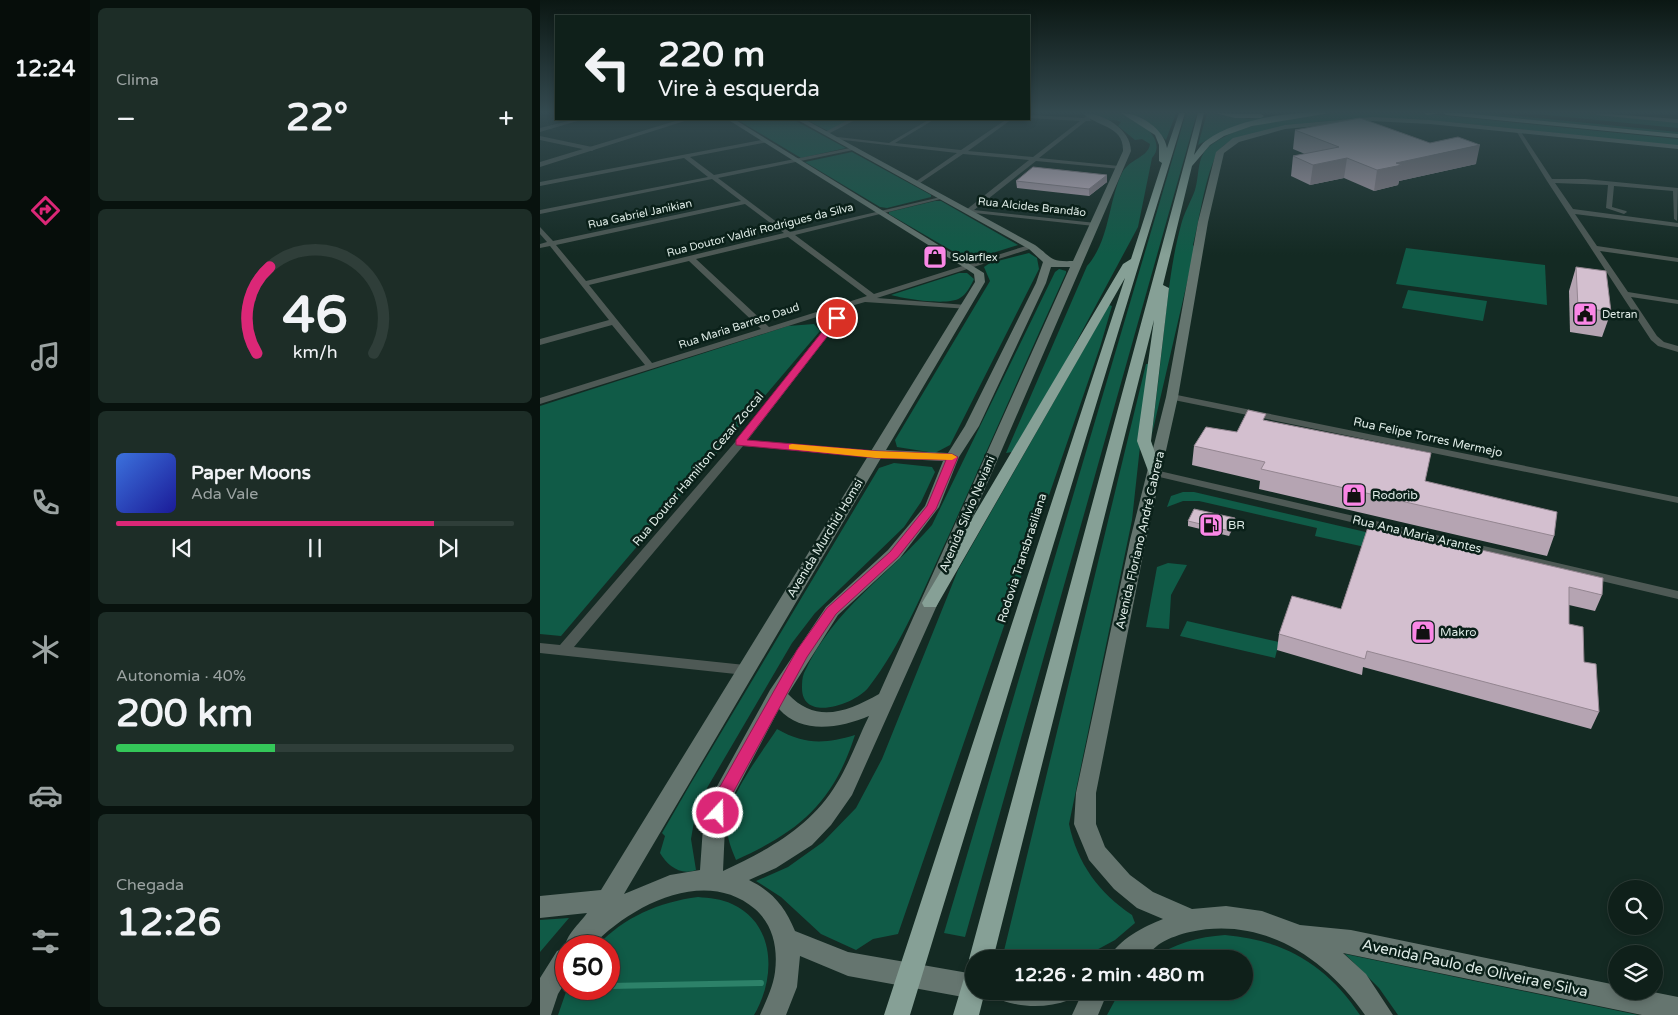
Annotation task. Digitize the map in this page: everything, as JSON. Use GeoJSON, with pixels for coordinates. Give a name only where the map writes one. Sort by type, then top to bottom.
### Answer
{"type":"FeatureCollection","features":[{"type":"Feature","properties":{"kind":"highway"},"geometry":{"type":"LineString","coordinates":[[1163,160],[1165,164]]}},
{"type":"Feature","properties":{"kind":"highway","name":"Rodovia Transbrasiliana"},"geometry":{"type":"LineString","coordinates":[[897,1015],[1137,259],[1166,160]]}},
{"type":"Feature","properties":{"kind":"highway"},"geometry":{"type":"LineString","coordinates":[[983,950],[1189,160]]}},
{"type":"Feature","properties":{"kind":"highway"},"geometry":{"type":"LineString","coordinates":[[1187,167],[1193,160]]}},
{"type":"Feature","properties":{"kind":"highway"},"geometry":{"type":"LineString","coordinates":[[930,603],[1128,264],[1137,259]]}},
{"type":"Feature","properties":{"kind":"highway"},"geometry":{"type":"LineString","coordinates":[[1155,473],[1144,441],[1164,284],[1160,276]]}},
{"type":"Feature","properties":{"kind":"highway"},"geometry":{"type":"LineString","coordinates":[[966,1015],[970,1000]]}},
{"type":"Feature","properties":{"kind":"main road"},"geometry":{"type":"LineString","coordinates":[[800,160],[969,266]]}},
{"type":"Feature","properties":{"kind":"main road"},"geometry":{"type":"LineString","coordinates":[[876,160],[1032,247],[1043,255],[1048,262],[1056,265],[1076,264]]}},
{"type":"Feature","properties":{"kind":"main road","name":"Avenida Sílvio Neviani"},"geometry":{"type":"LineString","coordinates":[[717,881],[780,853],[804,838],[823,818],[845,789],[930,603],[960,528],[1122,160]]}},
{"type":"Feature","properties":{"kind":"main road","name":"Avenida Floriano André Cabrera"},"geometry":{"type":"LineString","coordinates":[[1191,920],[1145,900],[1122,882],[1097,853],[1085,824],[1086,793],[1138,540],[1172,397],[1201,233],[1217,160]]}},
{"type":"Feature","properties":{"kind":"main road"},"geometry":{"type":"LineString","coordinates":[[717,881],[714,827],[721,799],[802,654],[832,611],[894,554],[932,507],[952,457],[972,426],[1041,283],[1048,262]]}},
{"type":"Feature","properties":{"kind":"main road","name":"Avenida Murchid Homsi"},"geometry":{"type":"LineString","coordinates":[[585,935],[608,900],[745,670],[966,307],[980,282],[979,273],[969,266]]}},
{"type":"Feature","properties":{"kind":"main road"},"geometry":{"type":"LineString","coordinates":[[876,454],[952,457]]}},
{"type":"Feature","properties":{"kind":"main road"},"geometry":{"type":"LineString","coordinates":[[778,695],[794,712],[815,719],[839,719],[856,714],[887,698]]}},
{"type":"Feature","properties":{"kind":"main road"},"geometry":{"type":"LineString","coordinates":[[540,907],[608,900],[688,882],[717,881],[738,885],[764,900],[782,924],[788,957],[787,976],[773,1015]]}},
{"type":"Feature","properties":{"kind":"main road"},"geometry":{"type":"LineString","coordinates":[[588,935],[617,910],[640,897],[663,888]]}},
{"type":"Feature","properties":{"kind":"main road"},"geometry":{"type":"LineString","coordinates":[[1132,950],[1149,936],[1169,926],[1191,920],[1235,917],[1258,920],[1302,936],[1342,965],[1359,983],[1380,1015]]}},
{"type":"Feature","properties":{"kind":"main road","name":"Avenida Paulo de Oliveira e Silva"},"geometry":{"type":"LineString","coordinates":[[1302,936],[1351,942],[1678,1010]]}},
{"type":"Feature","properties":{"kind":"main road"},"geometry":{"type":"LineString","coordinates":[[786,939],[848,964],[965,984]]}},
{"type":"Feature","properties":{"kind":"main road"},"geometry":{"type":"LineString","coordinates":[[540,1011],[548,988],[555,977]]}},
{"type":"Feature","properties":{"kind":"main road"},"geometry":{"type":"LineString","coordinates":[[1085,1015],[1092,1000]]}},
{"type":"Feature","properties":{"kind":"street"},"geometry":{"type":"LineString","coordinates":[[540,165],[555,160]]}},
{"type":"Feature","properties":{"kind":"street"},"geometry":{"type":"LineString","coordinates":[[540,184],[668,160]]}},
{"type":"Feature","properties":{"kind":"street"},"geometry":{"type":"LineString","coordinates":[[691,160],[872,296]]}},
{"type":"Feature","properties":{"kind":"street"},"geometry":{"type":"LineString","coordinates":[[540,212],[797,160]]}},
{"type":"Feature","properties":{"kind":"street"},"geometry":{"type":"LineString","coordinates":[[917,183],[951,160]]}},
{"type":"Feature","properties":{"kind":"street"},"geometry":{"type":"LineString","coordinates":[[968,211],[1034,160]]}},
{"type":"Feature","properties":{"kind":"street"},"geometry":{"type":"LineString","coordinates":[[1049,160],[1119,168]]}},
{"type":"Feature","properties":{"kind":"street"},"geometry":{"type":"LineString","coordinates":[[1537,160],[1654,338],[1661,344],[1678,349]]}},
{"type":"Feature","properties":{"kind":"street"},"geometry":{"type":"LineString","coordinates":[[1550,181],[1575,180],[1677,190],[1678,221]]}},
{"type":"Feature","properties":{"kind":"street"},"geometry":{"type":"LineString","coordinates":[[1611,184],[1609,208],[1612,210],[1678,221]]}},
{"type":"Feature","properties":{"kind":"street","name":"Rua Doutor Valdir Rodrigues da Silva"},"geometry":{"type":"LineString","coordinates":[[583,284],[943,197]]}},
{"type":"Feature","properties":{"kind":"street","name":"Rua Gabriel Janikian"},"geometry":{"type":"LineString","coordinates":[[540,246],[745,202]]}},
{"type":"Feature","properties":{"kind":"street","name":"Rua Alcides Brandão"},"geometry":{"type":"LineString","coordinates":[[968,211],[1094,224]]}},
{"type":"Feature","properties":{"kind":"street"},"geometry":{"type":"LineString","coordinates":[[1570,211],[1678,221]]}},
{"type":"Feature","properties":{"kind":"street"},"geometry":{"type":"LineString","coordinates":[[540,229],[650,366]]}},
{"type":"Feature","properties":{"kind":"street","name":"Rua Maria Barreto Daud"},"geometry":{"type":"LineString","coordinates":[[540,401],[766,328],[1032,247]]}},
{"type":"Feature","properties":{"kind":"street"},"geometry":{"type":"LineString","coordinates":[[1594,248],[1678,260]]}},
{"type":"Feature","properties":{"kind":"street"},"geometry":{"type":"LineString","coordinates":[[691,258],[766,328]]}},
{"type":"Feature","properties":{"kind":"street"},"geometry":{"type":"LineString","coordinates":[[1625,294],[1678,302]]}},
{"type":"Feature","properties":{"kind":"street"},"geometry":{"type":"LineString","coordinates":[[861,299],[966,307]]}},
{"type":"Feature","properties":{"kind":"street","name":"Rua Doutor Hamilton Cezar Zoccal"},"geometry":{"type":"LineString","coordinates":[[564,650],[740,443],[850,303]]}},
{"type":"Feature","properties":{"kind":"street"},"geometry":{"type":"LineString","coordinates":[[540,342],[614,322]]}},
{"type":"Feature","properties":{"kind":"street","name":"Rua Felipe Torres Mermejo"},"geometry":{"type":"LineString","coordinates":[[1172,397],[1678,500]]}},
{"type":"Feature","properties":{"kind":"street"},"geometry":{"type":"LineString","coordinates":[[740,443],[876,454]]}},
{"type":"Feature","properties":{"kind":"street","name":"Rua Ana Maria Arantes"},"geometry":{"type":"LineString","coordinates":[[1155,473],[1678,595]]}},
{"type":"Feature","properties":{"kind":"street"},"geometry":{"type":"LineString","coordinates":[[540,648],[745,670]]}},
{"type":"Feature","properties":{"kind":"green space"},"geometry":{"type":"Polygon","coordinates":[[[867,160],[931,195],[931,197],[887,208],[880,207],[805,162],[867,160]]]}},
{"type":"Feature","properties":{"kind":"green space"},"geometry":{"type":"Polygon","coordinates":[[[1134,160],[1152,160],[1138,227],[1066,361],[1012,452],[1006,453],[1087,266],[1095,256],[1100,245],[1117,184],[1129,164],[1134,160]]]}},
{"type":"Feature","properties":{"kind":"green space"},"geometry":{"type":"Polygon","coordinates":[[[1172,160],[1184,160],[965,937],[944,933],[1172,160]]]}},
{"type":"Feature","properties":{"kind":"green space"},"geometry":{"type":"Polygon","coordinates":[[[1201,160],[1214,160],[1204,193],[1193,245],[1195,248],[1152,434],[1174,255],[1182,221],[1197,184],[1201,160]]]}},
{"type":"Feature","properties":{"kind":"green space"},"geometry":{"type":"Polygon","coordinates":[[[941,201],[1018,245],[970,260],[889,214],[889,212],[941,201]]]}},
{"type":"Feature","properties":{"kind":"green space"},"geometry":{"type":"Polygon","coordinates":[[[1406,248],[1545,265],[1547,305],[1396,284],[1406,248]]]}},
{"type":"Feature","properties":{"kind":"green space"},"geometry":{"type":"Polygon","coordinates":[[[1029,253],[1037,258],[1039,269],[950,445],[935,453],[897,447],[895,440],[990,281],[984,267],[990,263],[1029,253]]]}},
{"type":"Feature","properties":{"kind":"green space"},"geometry":{"type":"Polygon","coordinates":[[[1059,269],[1066,271],[1066,273],[922,595],[892,653],[868,688],[852,700],[830,707],[819,708],[810,705],[804,699],[802,680],[816,650],[846,611],[932,525],[1055,272],[1059,269]]]}},
{"type":"Feature","properties":{"kind":"green space"},"geometry":{"type":"Polygon","coordinates":[[[959,273],[967,273],[974,279],[965,294],[954,300],[937,302],[891,295],[959,273]]]}},
{"type":"Feature","properties":{"kind":"green space"},"geometry":{"type":"Polygon","coordinates":[[[1408,290],[1487,301],[1483,321],[1402,308],[1408,290]]]}},
{"type":"Feature","properties":{"kind":"green space"},"geometry":{"type":"Polygon","coordinates":[[[1109,305],[1112,306],[1100,347],[898,934],[873,939],[856,950],[821,934],[781,897],[756,881],[788,867],[823,842],[856,808],[882,759],[958,570],[1109,305]]]}},
{"type":"Feature","properties":{"kind":"green space"},"geometry":{"type":"Polygon","coordinates":[[[814,324],[820,331],[561,636],[540,634],[540,406],[788,326],[814,324]]]}},
{"type":"Feature","properties":{"kind":"green space"},"geometry":{"type":"Polygon","coordinates":[[[1146,364],[1149,364],[1132,520],[1069,824],[1078,852],[1091,876],[1109,897],[1132,915],[1135,923],[1115,940],[1097,950],[1004,950],[1146,364]]]}},
{"type":"Feature","properties":{"kind":"green space"},"geometry":{"type":"Polygon","coordinates":[[[894,463],[932,467],[935,472],[921,502],[904,527],[815,613],[792,643],[707,788],[695,816],[691,839],[696,870],[685,872],[675,868],[666,862],[660,853],[665,836],[662,833],[879,468],[894,463]]]}},
{"type":"Feature","properties":{"kind":"green space"},"geometry":{"type":"Polygon","coordinates":[[[1183,492],[1194,492],[1370,533],[1365,547],[1315,536],[1317,528],[1199,501],[1183,501],[1167,507],[1171,496],[1183,492]]]}},
{"type":"Feature","properties":{"kind":"green space"},"geometry":{"type":"Polygon","coordinates":[[[1168,563],[1187,565],[1171,595],[1169,629],[1146,627],[1157,567],[1168,563]]]}},
{"type":"Feature","properties":{"kind":"green space"},"geometry":{"type":"Polygon","coordinates":[[[1187,621],[1279,642],[1275,658],[1180,636],[1187,621]]]}},
{"type":"Feature","properties":{"kind":"green space"},"geometry":{"type":"Polygon","coordinates":[[[777,729],[797,738],[815,741],[834,740],[855,735],[836,779],[825,797],[811,812],[796,826],[778,838],[736,860],[727,832],[729,811],[747,774],[777,729]]]}},
{"type":"Feature","properties":{"kind":"green space"},"geometry":{"type":"Polygon","coordinates":[[[698,897],[724,901],[746,913],[757,925],[764,938],[768,953],[768,969],[766,985],[754,1015],[558,1015],[563,1000],[620,1000],[620,935],[608,935],[643,913],[684,899],[698,897]]]}},
{"type":"Feature","properties":{"kind":"green space"},"geometry":{"type":"Polygon","coordinates":[[[569,918],[540,952],[540,920],[569,918]]]}},
{"type":"Feature","properties":{"kind":"green space"},"geometry":{"type":"Polygon","coordinates":[[[1225,935],[1246,938],[1285,949],[1318,969],[1333,982],[1360,1015],[1107,1015],[1115,1000],[1253,1000],[1253,950],[1167,950],[1205,937],[1225,935]]]}},
{"type":"Feature","properties":{"kind":"green space"},"geometry":{"type":"Polygon","coordinates":[[[1345,954],[1638,1015],[1398,1015],[1379,988],[1345,954]]]}},
{"type":"Feature","properties":{"kind":"building"},"geometry":{"type":"Polygon","coordinates":[[[1303,160],[1336,160],[1313,165],[1303,160]]]}},
{"type":"Feature","properties":{"kind":"building"},"geometry":{"type":"Polygon","coordinates":[[[1353,160],[1408,160],[1396,163],[1402,165],[1377,170],[1353,160]]]}},
{"type":"Feature","properties":{"kind":"building"},"geometry":{"type":"Polygon","coordinates":[[[1033,167],[1107,175],[1089,189],[1016,181],[1033,167]]]}},
{"type":"Feature","properties":{"kind":"building"},"geometry":{"type":"Polygon","coordinates":[[[1576,267],[1606,271],[1611,312],[1578,307],[1576,267]]]}},
{"type":"Feature","properties":{"kind":"building"},"geometry":{"type":"Polygon","coordinates":[[[1248,410],[1266,414],[1263,420],[1431,453],[1425,481],[1557,512],[1554,536],[1261,469],[1265,462],[1194,446],[1206,427],[1237,432],[1248,410]]]}},
{"type":"Feature","properties":{"kind":"building","name":"BR"},"geometry":{"type":"Polygon","coordinates":[[[1194,509],[1235,518],[1230,531],[1188,521],[1194,509]]]}},
{"type":"Feature","properties":{"kind":"building","name":"Makro"},"geometry":{"type":"Polygon","coordinates":[[[1369,524],[1603,578],[1602,595],[1569,587],[1569,624],[1583,627],[1584,662],[1596,664],[1599,712],[1367,651],[1365,659],[1279,634],[1292,596],[1341,609],[1369,524]]]}},
{"type":"Feature","properties":{"kind":"waterway"},"geometry":{"type":"LineString","coordinates":[[620,986],[761,983]]}},
{"type":"Feature","properties":{"kind":"slow traffic"},"geometry":{"type":"LineString","coordinates":[[792,447],[876,454],[952,457]]}},
{"type":"Feature","properties":{"kind":"place","name":"Solarflex"},"geometry":{"type":"Point","coordinates":[935,257]}},
{"type":"Feature","properties":{"kind":"place","name":"Detran"},"geometry":{"type":"Point","coordinates":[1585,314]}},
{"type":"Feature","properties":{"kind":"place","name":"Rodorib"},"geometry":{"type":"Point","coordinates":[1354,495]}},
{"type":"Feature","properties":{"kind":"place","name":"BR"},"geometry":{"type":"Point","coordinates":[1211,525]}},
{"type":"Feature","properties":{"kind":"place","name":"Makro"},"geometry":{"type":"Point","coordinates":[1423,632]}},
{"type":"Feature","properties":{"kind":"route"},"geometry":{"type":"LineString","coordinates":[[718,813],[721,799],[802,654],[832,611],[894,554],[932,507],[952,457],[876,454],[740,443],[837,318]]}}]}
